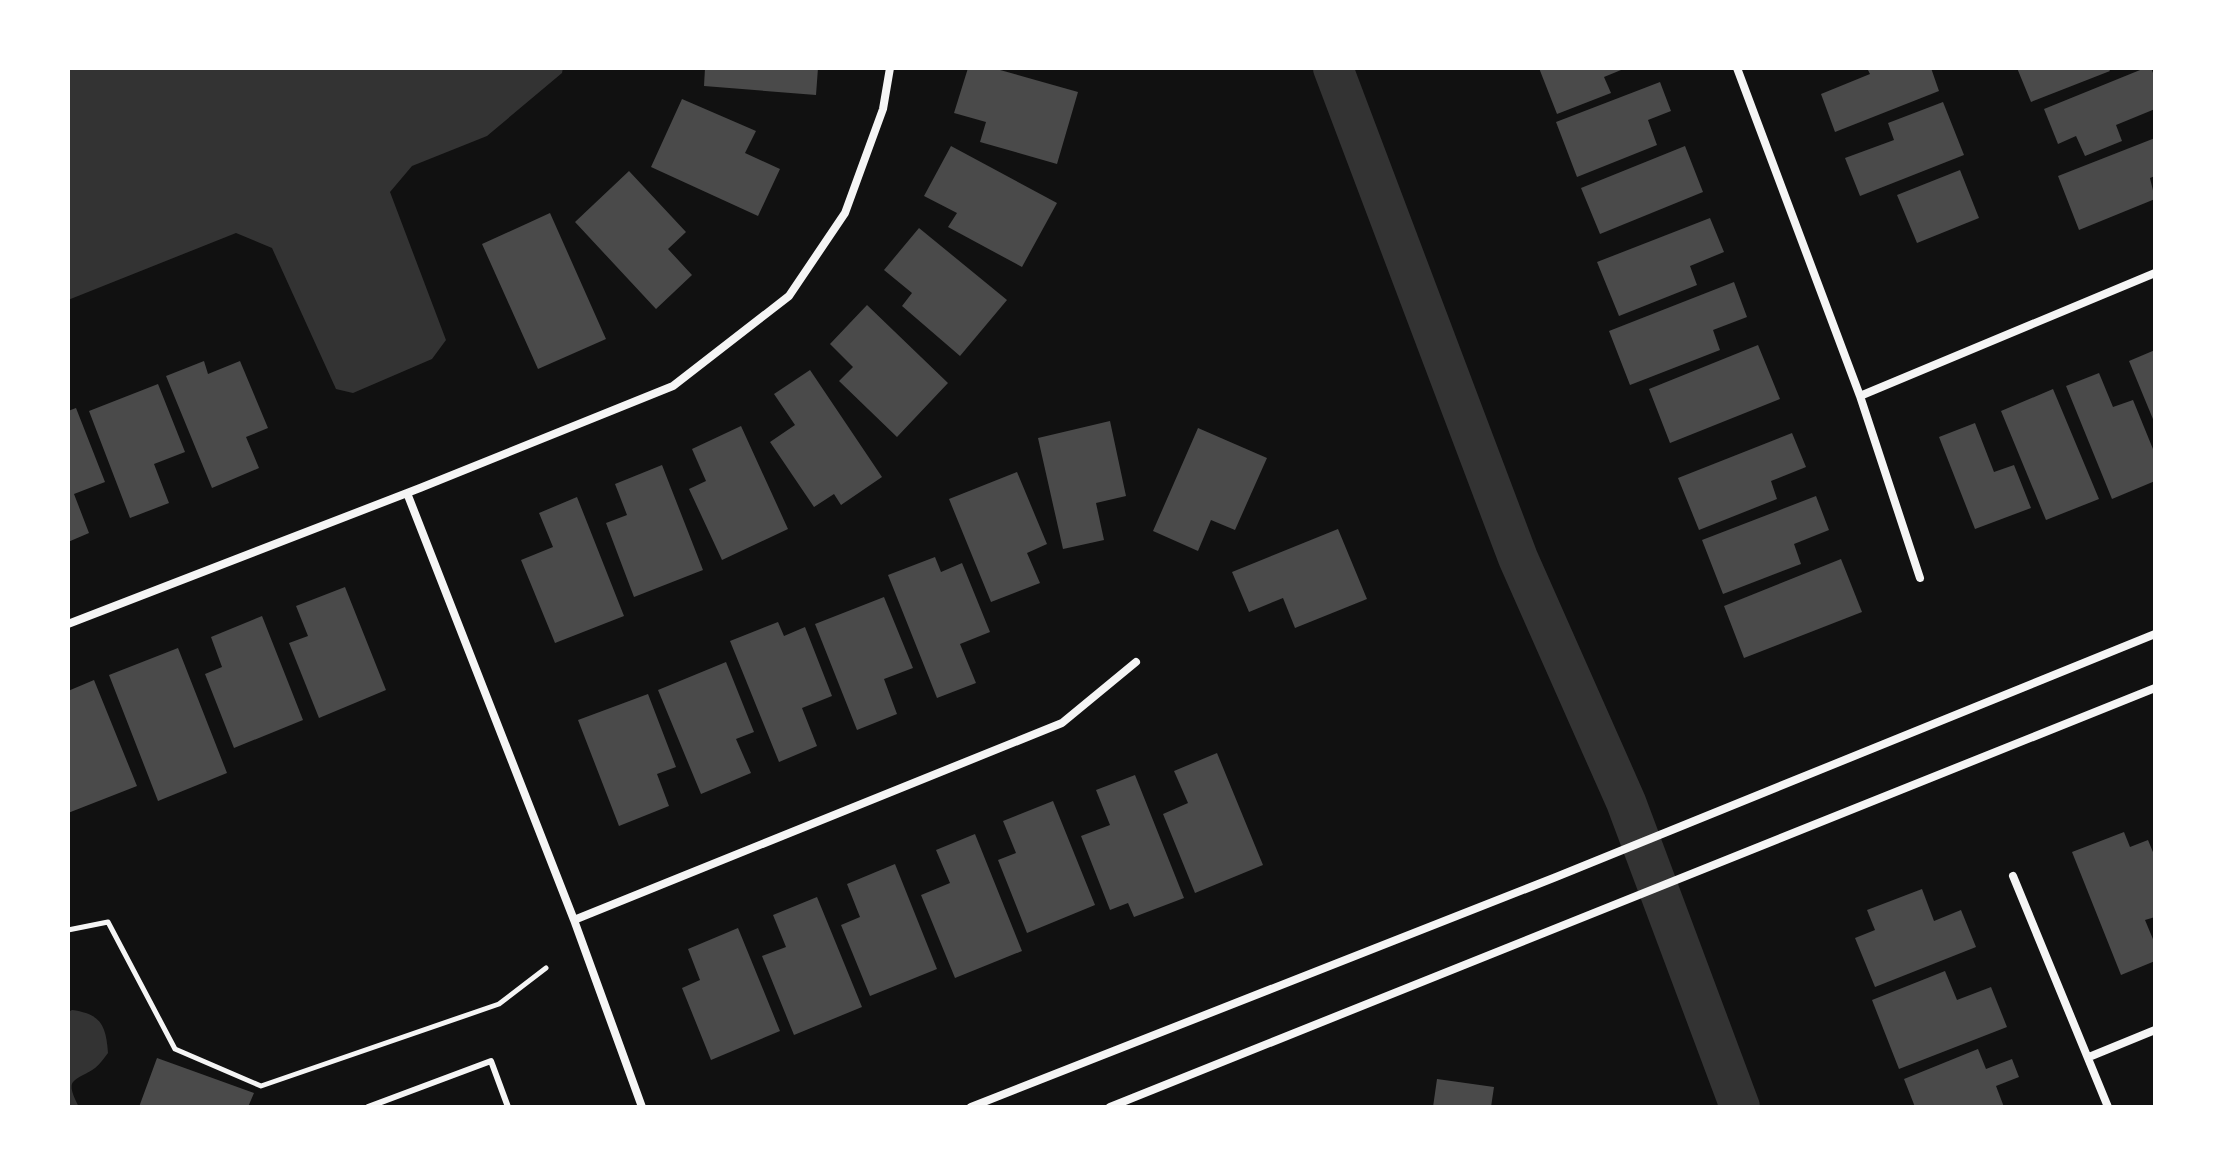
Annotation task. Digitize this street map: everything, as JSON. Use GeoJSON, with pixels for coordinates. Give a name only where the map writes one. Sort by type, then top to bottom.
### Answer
{"type":"FeatureCollection","features":[{"type":"Feature","properties":{"kind":"street"},"geometry":{"type":"LineString","coordinates":[[68,624],[673,386],[789,296],[845,213],[883,109],[890,68]]}},
{"type":"Feature","properties":{"kind":"street"},"geometry":{"type":"LineString","coordinates":[[1737,68],[1860,396],[1920,578]]}},
{"type":"Feature","properties":{"kind":"street"},"geometry":{"type":"LineString","coordinates":[[1860,396],[2155,273]]}},
{"type":"Feature","properties":{"kind":"street"},"geometry":{"type":"LineString","coordinates":[[407,493],[574,920],[642,1107]]}},
{"type":"Feature","properties":{"kind":"street"},"geometry":{"type":"LineString","coordinates":[[971,1107],[1556,877],[2155,634]]}},
{"type":"Feature","properties":{"kind":"street"},"geometry":{"type":"LineString","coordinates":[[574,920],[1062,723],[1136,662]]}},
{"type":"Feature","properties":{"kind":"street"},"geometry":{"type":"LineString","coordinates":[[1110,1107],[2155,688]]}},
{"type":"Feature","properties":{"kind":"street"},"geometry":{"type":"LineString","coordinates":[[2013,876],[2108,1107]]}},
{"type":"Feature","properties":{"kind":"street"},"geometry":{"type":"LineString","coordinates":[[2089,1057],[2155,1030]]}},
{"type":"Feature","properties":{"kind":"lane"},"geometry":{"type":"LineString","coordinates":[[368,1107],[491,1061],[508,1107]]}},
{"type":"Feature","properties":{"kind":"path"},"geometry":{"type":"LineString","coordinates":[[68,930],[108,922],[175,1049],[261,1086],[499,1004],[546,968]]}},
{"type":"Feature","properties":{"kind":"shaded area"},"geometry":{"type":"Polygon","coordinates":[[[68,68],[563,68],[562,73],[487,136],[412,166],[390,192],[446,340],[432,359],[353,393],[336,389],[272,248],[236,233],[68,300],[68,68]]]}},
{"type":"Feature","properties":{"kind":"shaded area"},"geometry":{"type":"Polygon","coordinates":[[[68,1012],[90,1014],[100,1022],[106,1035],[108,1053],[95,1068],[72,1085],[79,1107],[68,1107],[68,1012]]]}},
{"type":"Feature","properties":{"kind":"building"},"geometry":{"type":"Polygon","coordinates":[[[705,68],[818,68],[816,95],[704,86],[705,68]]]}},
{"type":"Feature","properties":{"kind":"building"},"geometry":{"type":"Polygon","coordinates":[[[968,68],[993,68],[1078,92],[1057,164],[980,142],[986,122],[954,113],[968,68]]]}},
{"type":"Feature","properties":{"kind":"building"},"geometry":{"type":"Polygon","coordinates":[[[1539,68],[1626,68],[1604,77],[1611,93],[1557,114],[1539,68]]]}},
{"type":"Feature","properties":{"kind":"building"},"geometry":{"type":"Polygon","coordinates":[[[1867,68],[1931,68],[1939,91],[1835,132],[1821,94],[1870,74],[1867,68]]]}},
{"type":"Feature","properties":{"kind":"building"},"geometry":{"type":"Polygon","coordinates":[[[2017,68],[2108,68],[2110,71],[2031,102],[2017,68]]]}},
{"type":"Feature","properties":{"kind":"building"},"geometry":{"type":"Polygon","coordinates":[[[2151,68],[2155,78],[2155,109],[2116,125],[2122,141],[2085,156],[2076,136],[2058,144],[2044,109],[2151,68]]]}},
{"type":"Feature","properties":{"kind":"building"},"geometry":{"type":"Polygon","coordinates":[[[1660,82],[1671,111],[1648,120],[1657,145],[1577,177],[1556,122],[1660,82]]]}},
{"type":"Feature","properties":{"kind":"building"},"geometry":{"type":"Polygon","coordinates":[[[682,99],[756,131],[745,153],[780,169],[758,216],[651,167],[682,99]]]}},
{"type":"Feature","properties":{"kind":"building"},"geometry":{"type":"Polygon","coordinates":[[[1943,102],[1964,155],[1860,196],[1845,158],[1894,140],[1888,123],[1943,102]]]}},
{"type":"Feature","properties":{"kind":"building"},"geometry":{"type":"Polygon","coordinates":[[[2155,138],[2155,176],[2150,178],[2155,199],[2079,230],[2058,176],[2155,138]]]}},
{"type":"Feature","properties":{"kind":"building"},"geometry":{"type":"Polygon","coordinates":[[[951,146],[1057,203],[1022,267],[948,227],[957,213],[924,196],[951,146]]]}},
{"type":"Feature","properties":{"kind":"building"},"geometry":{"type":"Polygon","coordinates":[[[1685,146],[1703,192],[1600,234],[1581,188],[1685,146]]]}},
{"type":"Feature","properties":{"kind":"building"},"geometry":{"type":"Polygon","coordinates":[[[1960,170],[1979,218],[1917,243],[1897,195],[1960,170]]]}},
{"type":"Feature","properties":{"kind":"building"},"geometry":{"type":"Polygon","coordinates":[[[629,171],[686,232],[668,249],[692,275],[656,309],[575,222],[629,171]]]}},
{"type":"Feature","properties":{"kind":"building"},"geometry":{"type":"Polygon","coordinates":[[[550,213],[606,339],[538,369],[482,244],[550,213]]]}},
{"type":"Feature","properties":{"kind":"building"},"geometry":{"type":"Polygon","coordinates":[[[1710,218],[1724,252],[1690,266],[1697,285],[1619,316],[1597,262],[1710,218]]]}},
{"type":"Feature","properties":{"kind":"building"},"geometry":{"type":"Polygon","coordinates":[[[919,228],[1007,300],[960,356],[902,306],[912,293],[884,270],[919,228]]]}},
{"type":"Feature","properties":{"kind":"building"},"geometry":{"type":"Polygon","coordinates":[[[1734,282],[1747,317],[1713,330],[1720,350],[1630,385],[1609,331],[1734,282]]]}},
{"type":"Feature","properties":{"kind":"building"},"geometry":{"type":"Polygon","coordinates":[[[867,305],[948,383],[897,437],[839,381],[853,367],[830,344],[867,305]]]}},
{"type":"Feature","properties":{"kind":"building"},"geometry":{"type":"Polygon","coordinates":[[[1758,345],[1780,399],[1670,443],[1649,389],[1758,345]]]}},
{"type":"Feature","properties":{"kind":"building"},"geometry":{"type":"Polygon","coordinates":[[[2155,350],[2155,424],[2129,361],[2155,350]]]}},
{"type":"Feature","properties":{"kind":"building"},"geometry":{"type":"Polygon","coordinates":[[[204,361],[208,374],[240,361],[268,428],[246,437],[259,468],[212,488],[166,376],[204,361]]]}},
{"type":"Feature","properties":{"kind":"building"},"geometry":{"type":"Polygon","coordinates":[[[810,370],[882,477],[841,505],[834,494],[814,507],[770,442],[795,425],[774,394],[810,370]]]}},
{"type":"Feature","properties":{"kind":"building"},"geometry":{"type":"Polygon","coordinates":[[[2099,373],[2113,407],[2133,400],[2155,454],[2155,481],[2112,499],[2066,386],[2099,373]]]}},
{"type":"Feature","properties":{"kind":"building"},"geometry":{"type":"Polygon","coordinates":[[[158,384],[185,452],[154,464],[169,503],[130,518],[89,411],[158,384]]]}},
{"type":"Feature","properties":{"kind":"building"},"geometry":{"type":"Polygon","coordinates":[[[2053,389],[2099,499],[2046,520],[2001,411],[2053,389]]]}},
{"type":"Feature","properties":{"kind":"building"},"geometry":{"type":"Polygon","coordinates":[[[76,408],[105,482],[74,494],[89,533],[68,542],[68,411],[76,408]]]}},
{"type":"Feature","properties":{"kind":"building"},"geometry":{"type":"Polygon","coordinates":[[[1110,421],[1126,496],[1096,503],[1104,540],[1063,549],[1038,438],[1110,421]]]}},
{"type":"Feature","properties":{"kind":"building"},"geometry":{"type":"Polygon","coordinates":[[[1975,423],[1994,472],[2014,465],[2031,508],[1975,529],[1939,437],[1975,423]]]}},
{"type":"Feature","properties":{"kind":"building"},"geometry":{"type":"Polygon","coordinates":[[[741,426],[788,529],[722,560],[689,489],[706,481],[692,449],[741,426]]]}},
{"type":"Feature","properties":{"kind":"building"},"geometry":{"type":"Polygon","coordinates":[[[1198,428],[1267,458],[1235,530],[1211,520],[1198,551],[1153,531],[1198,428]]]}},
{"type":"Feature","properties":{"kind":"building"},"geometry":{"type":"Polygon","coordinates":[[[1792,433],[1806,467],[1771,481],[1777,499],[1699,530],[1678,478],[1792,433]]]}},
{"type":"Feature","properties":{"kind":"building"},"geometry":{"type":"Polygon","coordinates":[[[662,465],[703,570],[634,597],[606,523],[627,515],[615,484],[662,465]]]}},
{"type":"Feature","properties":{"kind":"building"},"geometry":{"type":"Polygon","coordinates":[[[1017,472],[1047,544],[1027,553],[1040,583],[991,602],[949,499],[1017,472]]]}},
{"type":"Feature","properties":{"kind":"building"},"geometry":{"type":"Polygon","coordinates":[[[1816,496],[1829,530],[1794,544],[1801,564],[1723,594],[1702,540],[1816,496]]]}},
{"type":"Feature","properties":{"kind":"building"},"geometry":{"type":"Polygon","coordinates":[[[577,497],[624,616],[555,643],[521,560],[553,547],[539,513],[577,497]]]}},
{"type":"Feature","properties":{"kind":"building"},"geometry":{"type":"Polygon","coordinates":[[[1338,529],[1367,599],[1295,628],[1283,598],[1249,612],[1232,572],[1338,529]]]}},
{"type":"Feature","properties":{"kind":"building"},"geometry":{"type":"Polygon","coordinates":[[[935,557],[941,572],[962,563],[990,632],[960,644],[976,683],[937,698],[888,575],[935,557]]]}},
{"type":"Feature","properties":{"kind":"building"},"geometry":{"type":"Polygon","coordinates":[[[1841,559],[1862,612],[1744,658],[1724,606],[1841,559]]]}},
{"type":"Feature","properties":{"kind":"building"},"geometry":{"type":"Polygon","coordinates":[[[345,587],[386,690],[319,718],[289,643],[308,636],[296,606],[345,587]]]}},
{"type":"Feature","properties":{"kind":"building"},"geometry":{"type":"Polygon","coordinates":[[[884,597],[913,668],[884,679],[897,714],[857,730],[815,624],[884,597]]]}},
{"type":"Feature","properties":{"kind":"building"},"geometry":{"type":"Polygon","coordinates":[[[262,616],[303,720],[234,748],[205,674],[222,667],[211,637],[262,616]]]}},
{"type":"Feature","properties":{"kind":"building"},"geometry":{"type":"Polygon","coordinates":[[[778,622],[784,636],[805,627],[832,696],[802,708],[817,746],[779,762],[730,641],[778,622]]]}},
{"type":"Feature","properties":{"kind":"building"},"geometry":{"type":"Polygon","coordinates":[[[178,648],[227,773],[158,801],[109,675],[178,648]]]}},
{"type":"Feature","properties":{"kind":"building"},"geometry":{"type":"Polygon","coordinates":[[[726,662],[754,732],[736,739],[751,773],[701,794],[658,690],[726,662]]]}},
{"type":"Feature","properties":{"kind":"building"},"geometry":{"type":"Polygon","coordinates":[[[94,680],[137,786],[68,813],[68,691],[94,680]]]}},
{"type":"Feature","properties":{"kind":"building"},"geometry":{"type":"Polygon","coordinates":[[[648,694],[676,767],[657,774],[669,806],[619,826],[578,720],[648,694]]]}},
{"type":"Feature","properties":{"kind":"building"},"geometry":{"type":"Polygon","coordinates":[[[1217,753],[1263,865],[1195,893],[1163,814],[1188,803],[1174,771],[1217,753]]]}},
{"type":"Feature","properties":{"kind":"building"},"geometry":{"type":"Polygon","coordinates":[[[1135,775],[1184,898],[1134,917],[1128,903],[1110,910],[1081,836],[1110,825],[1096,790],[1135,775]]]}},
{"type":"Feature","properties":{"kind":"building"},"geometry":{"type":"Polygon","coordinates":[[[1053,801],[1095,905],[1027,933],[998,860],[1016,853],[1003,821],[1053,801]]]}},
{"type":"Feature","properties":{"kind":"building"},"geometry":{"type":"Polygon","coordinates":[[[2124,832],[2130,847],[2148,840],[2155,857],[2155,917],[2145,920],[2155,944],[2155,961],[2121,975],[2072,852],[2124,832]]]}},
{"type":"Feature","properties":{"kind":"building"},"geometry":{"type":"Polygon","coordinates":[[[975,834],[1022,951],[955,978],[921,895],[950,883],[936,850],[975,834]]]}},
{"type":"Feature","properties":{"kind":"building"},"geometry":{"type":"Polygon","coordinates":[[[895,864],[937,969],[870,996],[841,925],[860,917],[847,884],[895,864]]]}},
{"type":"Feature","properties":{"kind":"building"},"geometry":{"type":"Polygon","coordinates":[[[1922,889],[1934,921],[1961,910],[1976,947],[1875,987],[1855,938],[1875,930],[1867,910],[1922,889]]]}},
{"type":"Feature","properties":{"kind":"building"},"geometry":{"type":"Polygon","coordinates":[[[817,897],[862,1007],[794,1035],[762,956],[786,947],[773,915],[817,897]]]}},
{"type":"Feature","properties":{"kind":"building"},"geometry":{"type":"Polygon","coordinates":[[[738,928],[780,1031],[711,1060],[682,988],[700,980],[688,949],[738,928]]]}},
{"type":"Feature","properties":{"kind":"building"},"geometry":{"type":"Polygon","coordinates":[[[1945,971],[1957,1000],[1991,987],[2007,1027],[1899,1069],[1872,1000],[1945,971]]]}},
{"type":"Feature","properties":{"kind":"building"},"geometry":{"type":"Polygon","coordinates":[[[1978,1049],[1986,1069],[2012,1059],[2019,1077],[1996,1086],[2004,1107],[1915,1107],[1904,1079],[1978,1049]]]}},
{"type":"Feature","properties":{"kind":"building"},"geometry":{"type":"Polygon","coordinates":[[[157,1058],[254,1093],[248,1107],[139,1107],[157,1058]]]}},
{"type":"Feature","properties":{"kind":"building"},"geometry":{"type":"Polygon","coordinates":[[[1437,1079],[1494,1087],[1491,1107],[1433,1107],[1437,1079]]]}},
{"type":"Feature","properties":{"kind":"waterway"},"geometry":{"type":"LineString","coordinates":[[1333,68],[1518,558],[1626,802],[1740,1107]]}}]}
